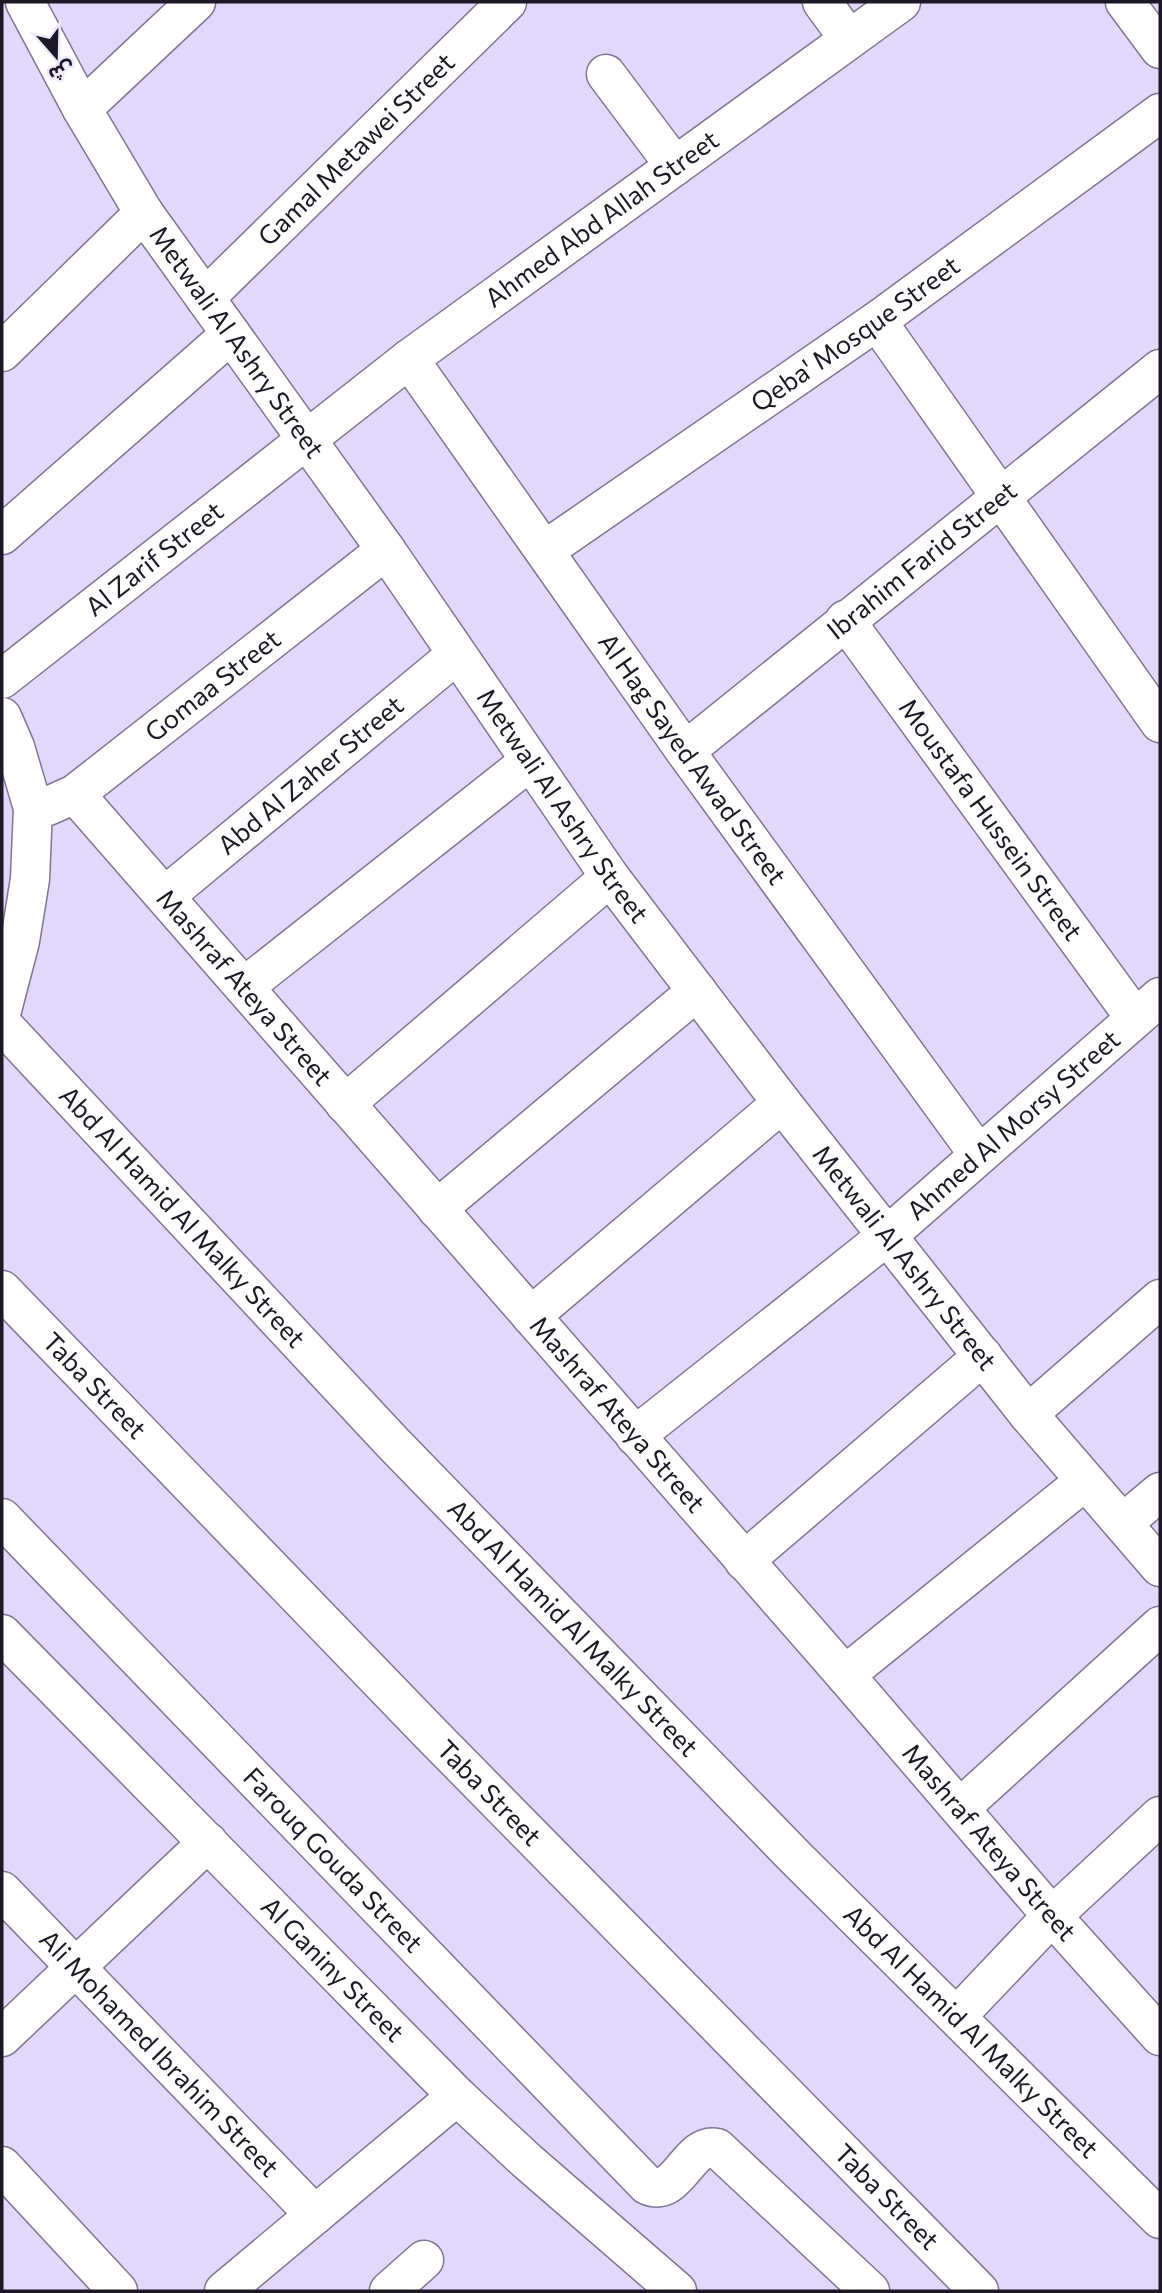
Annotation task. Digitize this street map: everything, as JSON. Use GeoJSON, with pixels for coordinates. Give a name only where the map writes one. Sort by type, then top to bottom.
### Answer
{"type":"FeatureCollection","features":[{"type":"Feature","properties":{"kind":"street","name":"Metwali Al Ashry Street"},"geometry":{"type":"LineString","coordinates":[[25,2],[82,109],[144,213],[386,550],[456,656],[610,877],[782,1103],[1028,1414],[1160,1567]]}},
{"type":"Feature","properties":{"kind":"street"},"geometry":{"type":"LineString","coordinates":[[82,109],[196,2]]}},
{"type":"Feature","properties":{"kind":"street","name":"Gamal Metawei Street"},"geometry":{"type":"LineString","coordinates":[[205,298],[507,2]]}},
{"type":"Feature","properties":{"kind":"street"},"geometry":{"type":"LineString","coordinates":[[822,2],[849,39]]}},
{"type":"Feature","properties":{"kind":"street","name":"Ahmed Abd Allah Street"},"geometry":{"type":"LineString","coordinates":[[306,438],[409,359],[901,2]]}},
{"type":"Feature","properties":{"kind":"street"},"geometry":{"type":"LineString","coordinates":[[1125,2],[1160,50]]}},
{"type":"Feature","properties":{"kind":"street"},"geometry":{"type":"LineString","coordinates":[[606,74],[675,166]]}},
{"type":"Feature","properties":{"kind":"street","name":"Qeba' Mosque Street"},"geometry":{"type":"LineString","coordinates":[[545,550],[877,321],[1160,113]]}},
{"type":"Feature","properties":{"kind":"street"},"geometry":{"type":"LineString","coordinates":[[2,352],[144,213]]}},
{"type":"Feature","properties":{"kind":"street"},"geometry":{"type":"LineString","coordinates":[[877,321],[1160,723]]}},
{"type":"Feature","properties":{"kind":"street"},"geometry":{"type":"LineString","coordinates":[[2,536],[231,334]]}},
{"type":"Feature","properties":{"kind":"street","name":"Al Hag Sayed Awad Street"},"geometry":{"type":"LineString","coordinates":[[409,359],[685,751],[979,1155]]}},
{"type":"Feature","properties":{"kind":"street","name":"Ibrahim Farid Street"},"geometry":{"type":"LineString","coordinates":[[685,751],[1000,495],[1158,376]]}},
{"type":"Feature","properties":{"kind":"street","name":"Al Zarif Street"},"geometry":{"type":"LineString","coordinates":[[2,679],[306,438]]}},
{"type":"Feature","properties":{"kind":"street","name":"Gomaa Street"},"geometry":{"type":"LineString","coordinates":[[33,808],[62,801],[75,794],[386,550]]}},
{"type":"Feature","properties":{"kind":"street","name":"Moustafa Hussein Street"},"geometry":{"type":"LineString","coordinates":[[845,620],[1148,1008]]}},
{"type":"Feature","properties":{"kind":"street","name":"Abd Al Zaher Street"},"geometry":{"type":"LineString","coordinates":[[165,897],[456,656]]}},
{"type":"Feature","properties":{"kind":"street"},"geometry":{"type":"LineString","coordinates":[[2,717],[15,747],[33,808],[30,879],[20,940],[2,1010]]}},
{"type":"Feature","properties":{"kind":"street"},"geometry":{"type":"LineString","coordinates":[[244,987],[530,761]]}},
{"type":"Feature","properties":{"kind":"street","name":"Mashraf Ateya Street"},"geometry":{"type":"LineString","coordinates":[[75,794],[845,1675],[1052,1916],[1160,2036]]}},
{"type":"Feature","properties":{"kind":"street"},"geometry":{"type":"LineString","coordinates":[[345,1104],[610,877]]}},
{"type":"Feature","properties":{"kind":"street"},"geometry":{"type":"LineString","coordinates":[[437,1209],[697,991]]}},
{"type":"Feature","properties":{"kind":"street","name":"Ahmed Al Morsy Street"},"geometry":{"type":"LineString","coordinates":[[635,1436],[887,1236],[1148,1008]]}},
{"type":"Feature","properties":{"kind":"street","name":"Abd Al Hamid Al Malky Street"},"geometry":{"type":"LineString","coordinates":[[2,1024],[392,1442],[795,1857],[1160,2219]]}},
{"type":"Feature","properties":{"kind":"street"},"geometry":{"type":"LineString","coordinates":[[531,1316],[782,1103]]}},
{"type":"Feature","properties":{"kind":"street","name":"Taba Street"},"geometry":{"type":"LineString","coordinates":[[2,1290],[438,1742],[979,2291]]}},
{"type":"Feature","properties":{"kind":"street"},"geometry":{"type":"LineString","coordinates":[[1028,1414],[1160,1298]]}},
{"type":"Feature","properties":{"kind":"street"},"geometry":{"type":"LineString","coordinates":[[744,1561],[983,1356]]}},
{"type":"Feature","properties":{"kind":"street"},"geometry":{"type":"LineString","coordinates":[[845,1675],[1085,1480]]}},
{"type":"Feature","properties":{"kind":"street"},"geometry":{"type":"LineString","coordinates":[[1123,1523],[1160,1492]]}},
{"type":"Feature","properties":{"kind":"street","name":"Farouq Gouda Street"},"geometry":{"type":"LineString","coordinates":[[2,1518],[647,2185],[661,2188],[670,2183],[702,2150],[712,2146],[717,2148],[870,2291]]}},
{"type":"Feature","properties":{"kind":"street"},"geometry":{"type":"LineString","coordinates":[[960,1808],[1160,1626]]}},
{"type":"Feature","properties":{"kind":"street","name":"Al Ganiny Street"},"geometry":{"type":"LineString","coordinates":[[2,1634],[457,2095],[527,2161],[677,2291]]}},
{"type":"Feature","properties":{"kind":"street"},"geometry":{"type":"LineString","coordinates":[[957,2016],[1052,1916],[1160,1816]]}},
{"type":"Feature","properties":{"kind":"street"},"geometry":{"type":"LineString","coordinates":[[2,2037],[208,1842]]}},
{"type":"Feature","properties":{"kind":"street","name":"Ali Mohamed Ibrahim Street"},"geometry":{"type":"LineString","coordinates":[[2,1891],[315,2216]]}},
{"type":"Feature","properties":{"kind":"street"},"geometry":{"type":"LineString","coordinates":[[224,2291],[457,2095]]}},
{"type":"Feature","properties":{"kind":"street"},"geometry":{"type":"LineString","coordinates":[[2,2166],[118,2291]]}},
{"type":"Feature","properties":{"kind":"street"},"geometry":{"type":"LineString","coordinates":[[389,2291],[424,2260]]}}]}
